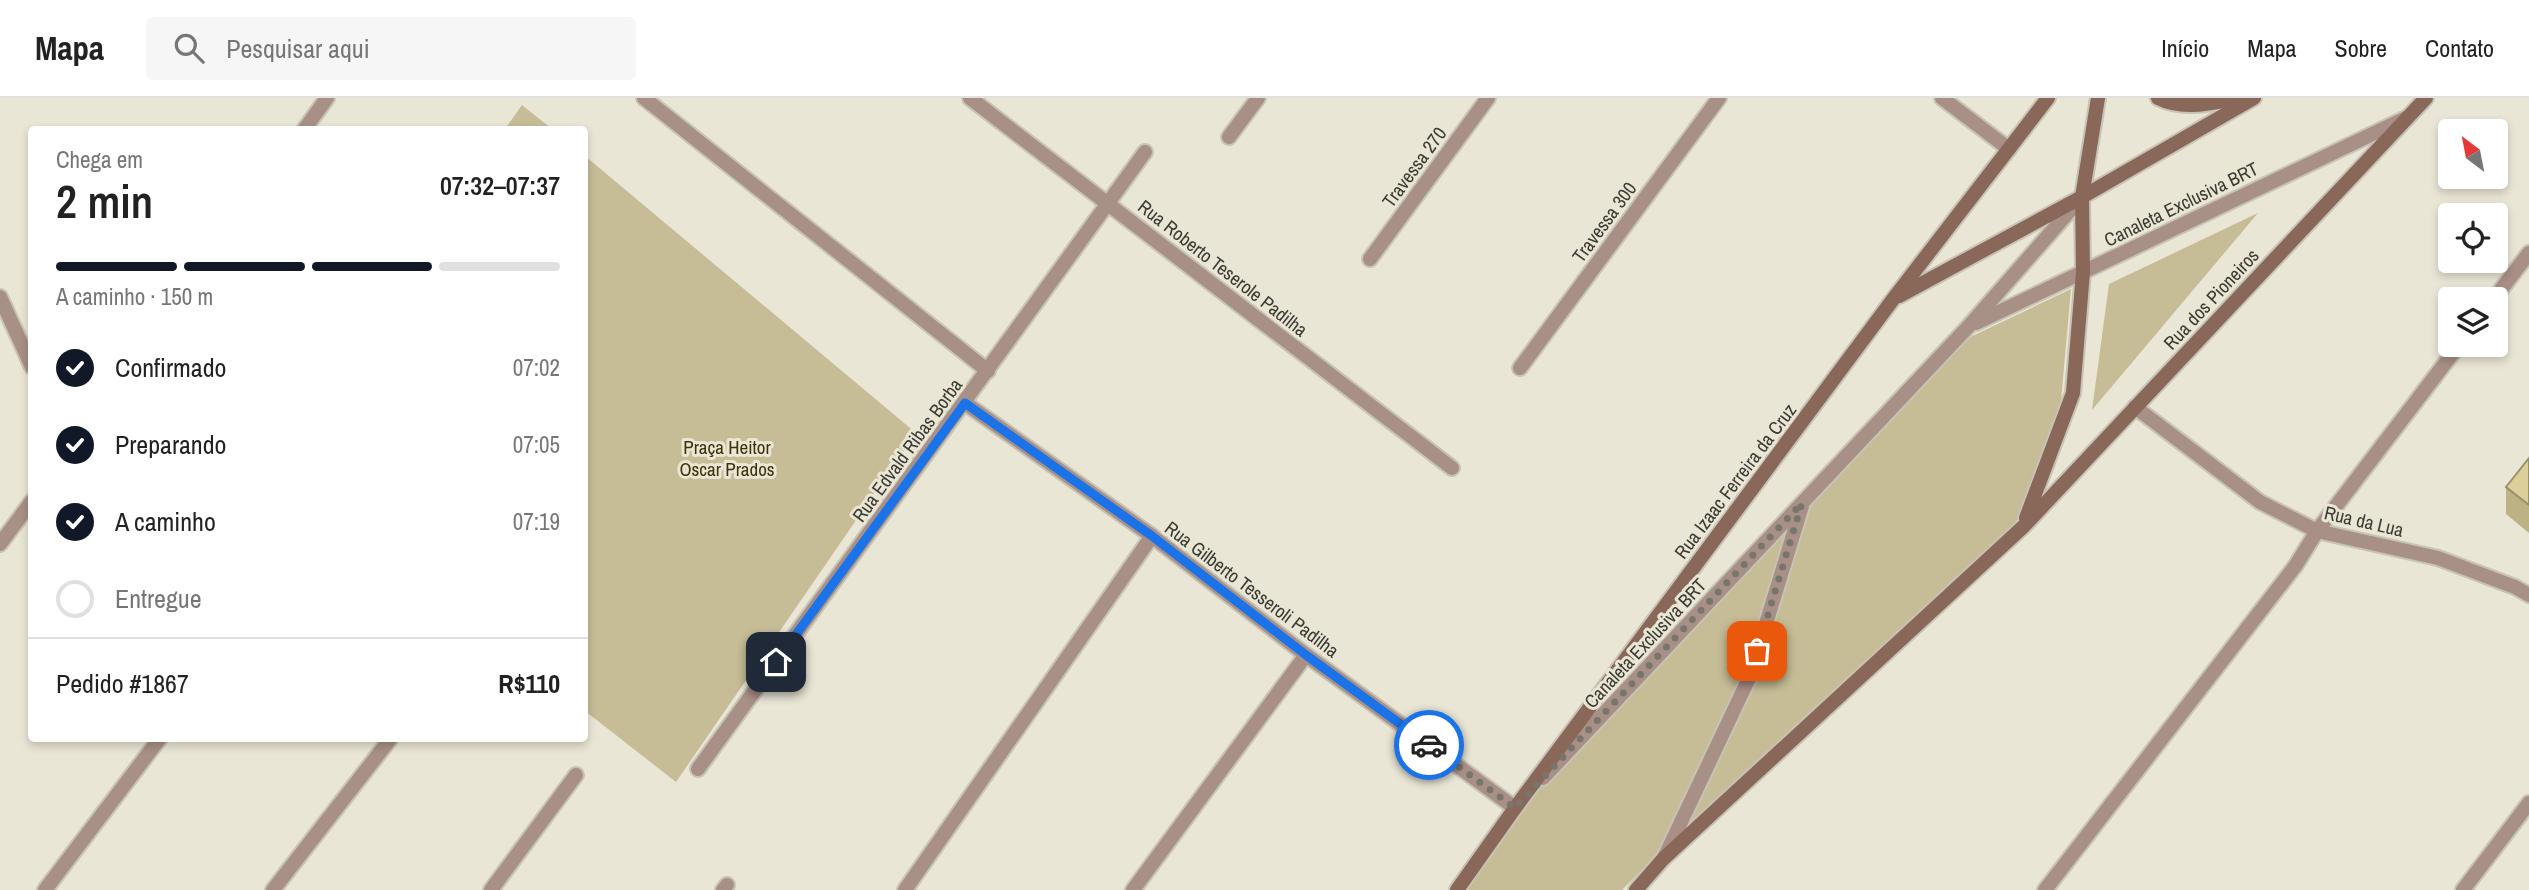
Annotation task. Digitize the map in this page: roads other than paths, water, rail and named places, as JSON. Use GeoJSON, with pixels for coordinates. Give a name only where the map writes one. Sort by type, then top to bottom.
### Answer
{"type":"FeatureCollection","features":[{"type":"Feature","properties":{"kind":"main road","name":"Rua Izaac Ferreira da Cruz"},"geometry":{"type":"LineString","coordinates":[[1457,890],[1894,298],[2048,98]]}},
{"type":"Feature","properties":{"kind":"main road"},"geometry":{"type":"LineString","coordinates":[[1636,890],[1663,859],[2024,526],[2073,393],[2083,272],[2082,197],[2098,98]]}},
{"type":"Feature","properties":{"kind":"main road"},"geometry":{"type":"LineString","coordinates":[[2158,98],[2167,103],[2201,106],[2239,98]]}},
{"type":"Feature","properties":{"kind":"main road"},"geometry":{"type":"LineString","coordinates":[[1894,298],[2082,197],[2254,98]]}},
{"type":"Feature","properties":{"kind":"main road","name":"Rua dos Pioneiros"},"geometry":{"type":"LineString","coordinates":[[2024,526],[2426,98]]}},
{"type":"Feature","properties":{"kind":"street"},"geometry":{"type":"LineString","coordinates":[[307,126],[327,98]]}},
{"type":"Feature","properties":{"kind":"street"},"geometry":{"type":"LineString","coordinates":[[643,98],[989,371]]}},
{"type":"Feature","properties":{"kind":"street","name":"Rua Roberto Teserole Padilha"},"geometry":{"type":"LineString","coordinates":[[970,98],[1452,468]]}},
{"type":"Feature","properties":{"kind":"street"},"geometry":{"type":"LineString","coordinates":[[1229,137],[1258,98]]}},
{"type":"Feature","properties":{"kind":"street","name":"Travessa 270"},"geometry":{"type":"LineString","coordinates":[[1370,258],[1489,98]]}},
{"type":"Feature","properties":{"kind":"street","name":"Travessa 300"},"geometry":{"type":"LineString","coordinates":[[1520,368],[1719,98]]}},
{"type":"Feature","properties":{"kind":"street"},"geometry":{"type":"LineString","coordinates":[[1942,98],[2009,149]]}},
{"type":"Feature","properties":{"kind":"street","name":"Canaleta Exclusiva BRT"},"geometry":{"type":"LineString","coordinates":[[1968,327],[2410,116]]}},
{"type":"Feature","properties":{"kind":"street","name":"Rua Edvald Ribas Borba"},"geometry":{"type":"LineString","coordinates":[[698,769],[989,371],[1145,152]]}},
{"type":"Feature","properties":{"kind":"street","name":"Canaleta Exclusiva BRT"},"geometry":{"type":"LineString","coordinates":[[1515,808],[1968,327],[2082,197]]}},
{"type":"Feature","properties":{"kind":"street"},"geometry":{"type":"LineString","coordinates":[[2503,287],[2529,253]]}},
{"type":"Feature","properties":{"kind":"street"},"geometry":{"type":"LineString","coordinates":[[0,297],[28,358]]}},
{"type":"Feature","properties":{"kind":"street"},"geometry":{"type":"LineString","coordinates":[[2045,890],[2296,565],[2317,531],[2450,357]]}},
{"type":"Feature","properties":{"kind":"street","name":"Rua Gilberto Tesseroli Padilha"},"geometry":{"type":"LineString","coordinates":[[965,403],[1152,536],[1306,655],[1515,808]]}},
{"type":"Feature","properties":{"kind":"street","name":"Rua da Lua"},"geometry":{"type":"LineString","coordinates":[[2135,407],[2260,502],[2317,531],[2438,558],[2515,587],[2529,596]]}},
{"type":"Feature","properties":{"kind":"street","name":"Canaleta Exclusiva BRT"},"geometry":{"type":"LineString","coordinates":[[1663,859],[1750,676],[1802,503]]}},
{"type":"Feature","properties":{"kind":"street"},"geometry":{"type":"LineString","coordinates":[[0,544],[28,506]]}},
{"type":"Feature","properties":{"kind":"street"},"geometry":{"type":"LineString","coordinates":[[905,890],[1152,536]]}},
{"type":"Feature","properties":{"kind":"street"},"geometry":{"type":"LineString","coordinates":[[1133,890],[1306,655]]}},
{"type":"Feature","properties":{"kind":"street"},"geometry":{"type":"LineString","coordinates":[[45,890],[157,742]]}},
{"type":"Feature","properties":{"kind":"street"},"geometry":{"type":"LineString","coordinates":[[273,890],[388,742]]}},
{"type":"Feature","properties":{"kind":"street"},"geometry":{"type":"LineString","coordinates":[[491,890],[576,775]]}},
{"type":"Feature","properties":{"kind":"street"},"geometry":{"type":"LineString","coordinates":[[2463,890],[2529,803]]}},
{"type":"Feature","properties":{"kind":"park label","name":"Praça Heitor Oscar Prados"},"geometry":{"type":"Point","coordinates":[727,458]}}]}
